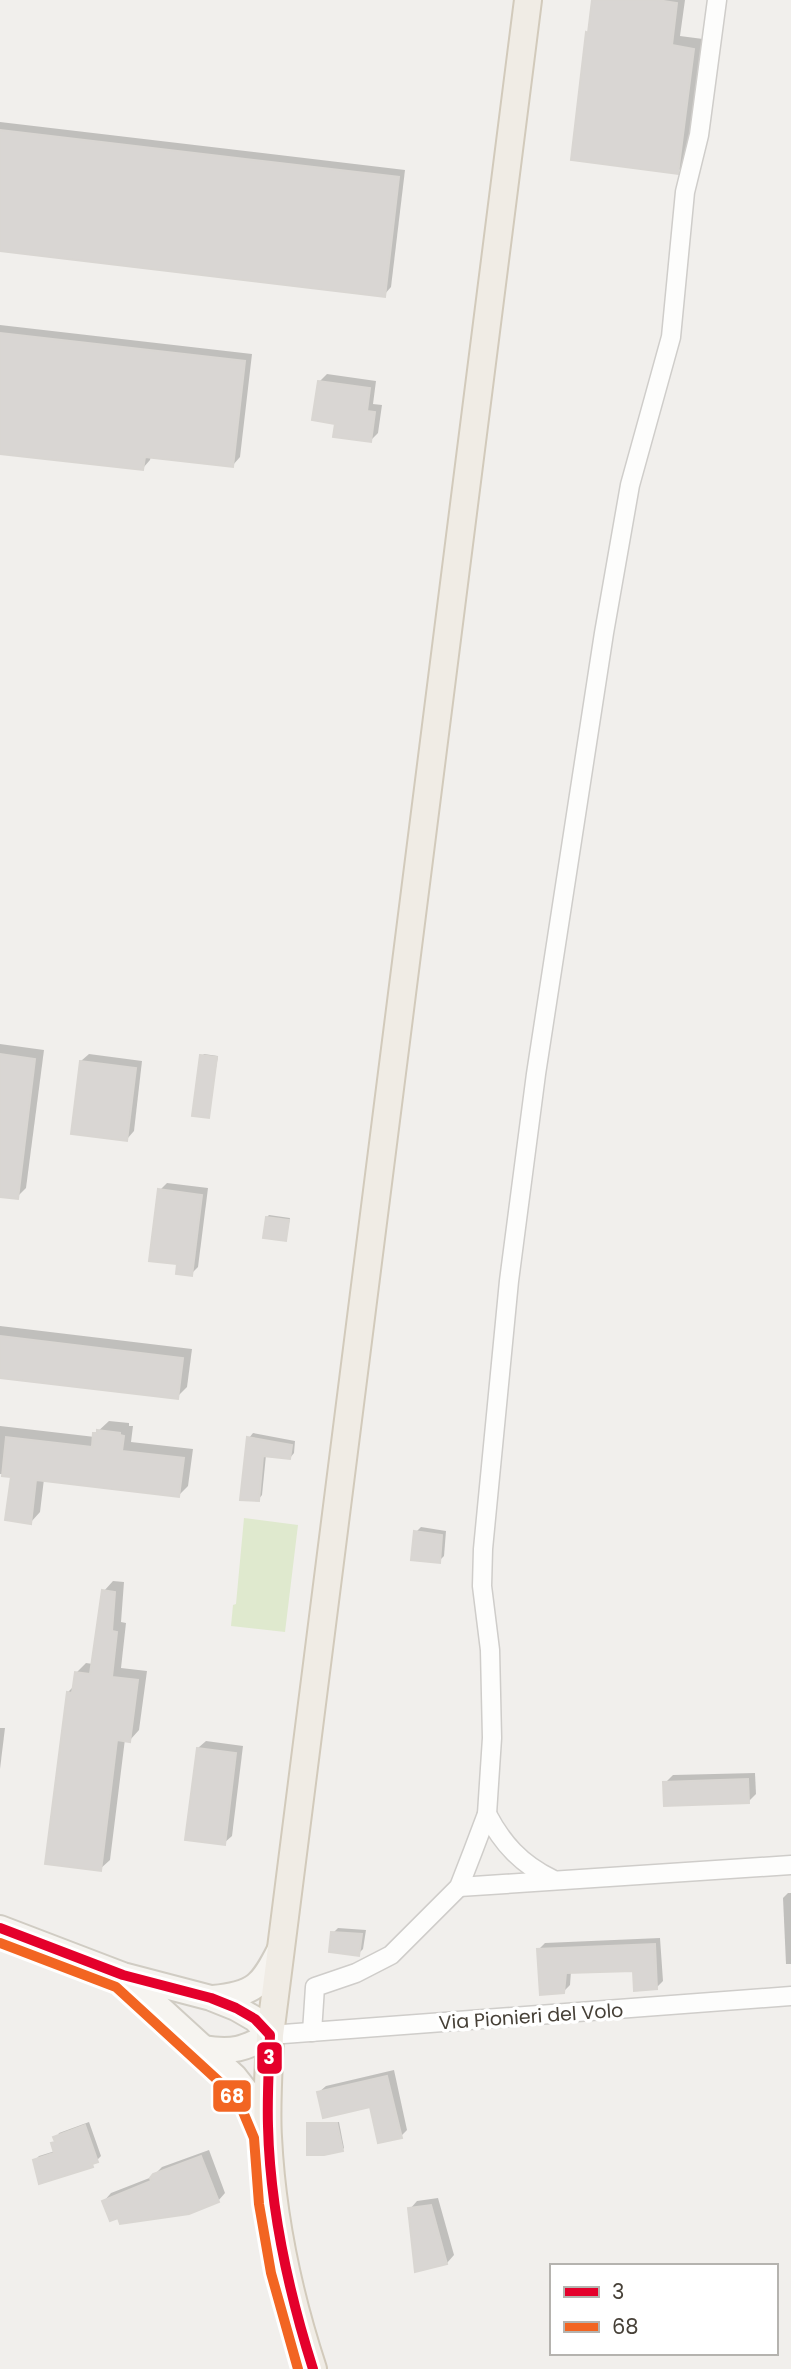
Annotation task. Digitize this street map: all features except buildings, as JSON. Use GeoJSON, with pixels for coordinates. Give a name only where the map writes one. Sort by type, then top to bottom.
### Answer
{"type":"FeatureCollection","features":[{"type":"Feature","properties":{"kind":"main road"},"geometry":{"type":"LineString","coordinates":[[313,2369],[285,2271],[273,2202],[268,2135],[270,2035],[528,0]]}},
{"type":"Feature","properties":{"kind":"main road"},"geometry":{"type":"LineString","coordinates":[[0,1928],[123,1975],[211,1998],[255,2019],[270,2035]]}},
{"type":"Feature","properties":{"kind":"main road"},"geometry":{"type":"LineString","coordinates":[[211,1998],[237,1996],[258,1986],[270,1970],[280,1948]]}},
{"type":"Feature","properties":{"kind":"main road"},"geometry":{"type":"LineString","coordinates":[[123,1975],[234,2076],[253,2100],[268,2135]]}},
{"type":"Feature","properties":{"kind":"main road"},"geometry":{"type":"LineString","coordinates":[[203,2048],[225,2052],[240,2050],[270,2035]]}},
{"type":"Feature","properties":{"kind":"street"},"geometry":{"type":"LineString","coordinates":[[312,2032],[315,1987],[356,1973],[391,1955],[459,1887],[487,1814],[492,1726],[489,1650],[482,1586],[483,1549],[509,1281],[536,1074],[604,633],[630,485],[671,337],[685,192],[699,135],[717,0]]}},
{"type":"Feature","properties":{"kind":"street"},"geometry":{"type":"LineString","coordinates":[[487,1814],[497,1834],[512,1853],[552,1880]]}},
{"type":"Feature","properties":{"kind":"street"},"geometry":{"type":"LineString","coordinates":[[459,1887],[791,1865]]}},
{"type":"Feature","properties":{"kind":"street","name":"Via Pionieri del Volo"},"geometry":{"type":"LineString","coordinates":[[270,2035],[791,1996]]}},
{"type":"Feature","properties":{"kind":"green space"},"geometry":{"type":"Polygon","coordinates":[[[244,1518],[298,1525],[285,1632],[231,1626],[233,1605],[236,1604],[244,1518]]]}},
{"type":"Feature","properties":{"kind":"transit line","name":"3"},"geometry":{"type":"LineString","coordinates":[[0,1928],[123,1975],[211,1998],[255,2019],[270,2035],[268,2115],[272,2188],[288,2279],[313,2369]]}},
{"type":"Feature","properties":{"kind":"transit line","name":"68"},"geometry":{"type":"LineString","coordinates":[[0,1943],[116,1987],[224,2086],[241,2107],[254,2138],[259,2204],[271,2273],[298,2369]]}}]}
